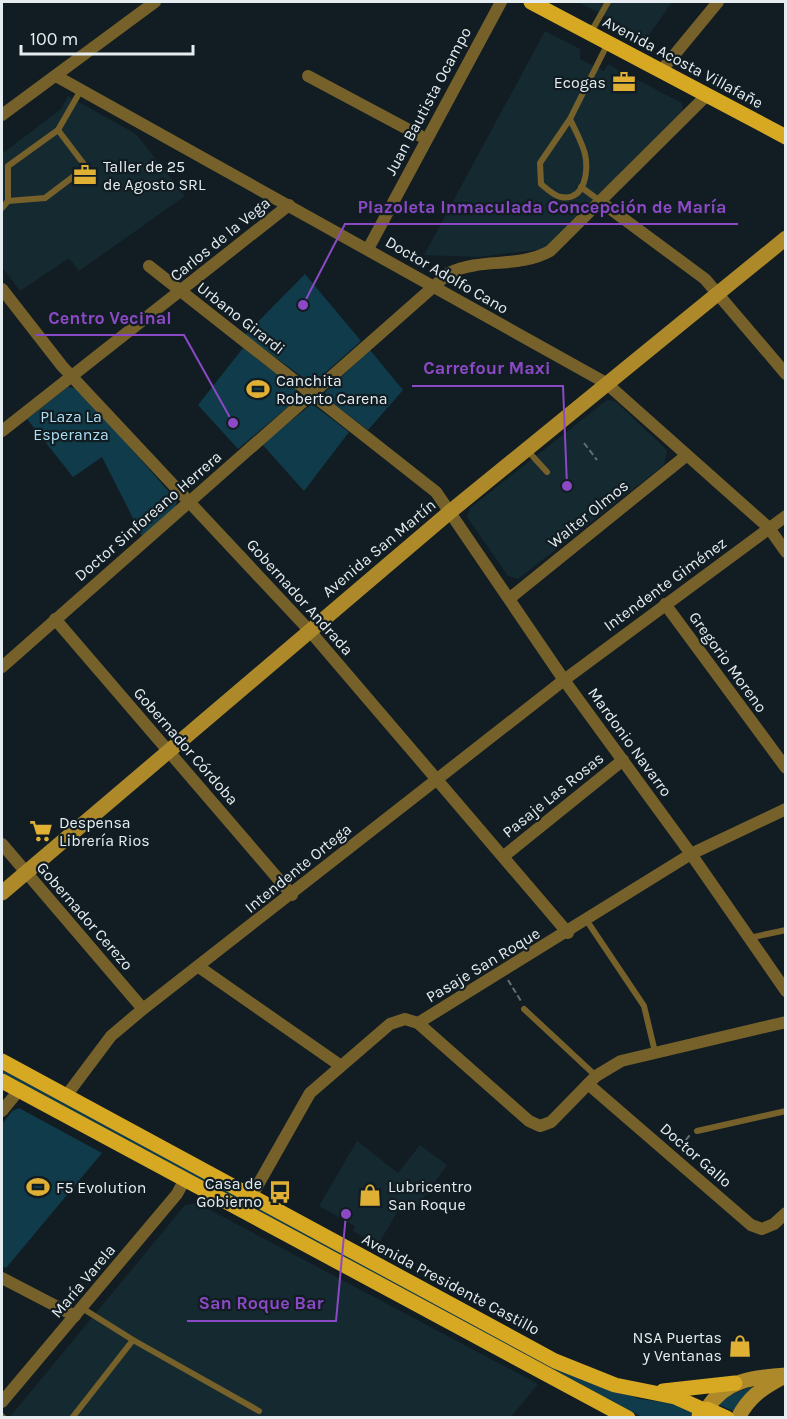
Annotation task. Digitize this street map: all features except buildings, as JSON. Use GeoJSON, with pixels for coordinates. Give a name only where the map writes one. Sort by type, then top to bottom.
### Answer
{"type":"FeatureCollection","features":[{"type":"Feature","properties":{"kind":"main road","name":"Avenida Acosta Villafañe"},"geometry":{"type":"LineString","coordinates":[[531,2],[786,137]]}},
{"type":"Feature","properties":{"kind":"main road","name":"Avenida San Martín"},"geometry":{"type":"LineString","coordinates":[[2,893],[25,871],[451,511],[786,238]]}},
{"type":"Feature","properties":{"kind":"main road","name":"Avenida Presidente Castillo"},"geometry":{"type":"LineString","coordinates":[[2,1061],[555,1361],[615,1385],[682,1399],[703,1412],[727,1418]]}},
{"type":"Feature","properties":{"kind":"main road","name":"Avenida Presidente Castillo"},"geometry":{"type":"LineString","coordinates":[[2,1081],[628,1418]]}},
{"type":"Feature","properties":{"kind":"main road"},"geometry":{"type":"LineString","coordinates":[[651,1392],[735,1383],[763,1376],[786,1375]]}},
{"type":"Feature","properties":{"kind":"main road"},"geometry":{"type":"LineString","coordinates":[[738,1418],[750,1399],[764,1387],[786,1375]]}},
{"type":"Feature","properties":{"kind":"main road"},"geometry":{"type":"LineString","coordinates":[[703,1412],[719,1392],[735,1383]]}},
{"type":"Feature","properties":{"kind":"street"},"geometry":{"type":"LineString","coordinates":[[2,115],[155,2]]}},
{"type":"Feature","properties":{"kind":"street","name":"Juan Bautista Ocampo"},"geometry":{"type":"LineString","coordinates":[[368,249],[501,2]]}},
{"type":"Feature","properties":{"kind":"street"},"geometry":{"type":"LineString","coordinates":[[661,71],[717,2]]}},
{"type":"Feature","properties":{"kind":"street","name":"Doctor Adolfo Cano"},"geometry":{"type":"LineString","coordinates":[[56,76],[606,383],[769,528],[786,552]]}},
{"type":"Feature","properties":{"kind":"street"},"geometry":{"type":"LineString","coordinates":[[308,76],[426,139]]}},
{"type":"Feature","properties":{"kind":"street","name":"Doctor Sinforeano Herrera"},"geometry":{"type":"LineString","coordinates":[[2,667],[449,273],[467,264],[534,260],[550,251],[707,95]]}},
{"type":"Feature","properties":{"kind":"street"},"geometry":{"type":"LineString","coordinates":[[601,202],[705,279],[786,374]]}},
{"type":"Feature","properties":{"kind":"street","name":"Carlos de la Vega"},"geometry":{"type":"LineString","coordinates":[[2,431],[289,205]]}},
{"type":"Feature","properties":{"kind":"street","name":"Urbano Girardi"},"geometry":{"type":"LineString","coordinates":[[149,266],[436,492],[451,511]]}},
{"type":"Feature","properties":{"kind":"street","name":"Gobernador Andrada"},"geometry":{"type":"LineString","coordinates":[[2,289],[62,366],[73,375],[309,630],[568,933]]}},
{"type":"Feature","properties":{"kind":"street","name":"Walter Olmos"},"geometry":{"type":"LineString","coordinates":[[510,598],[687,455]]}},
{"type":"Feature","properties":{"kind":"street","name":"Mardonio Navarro"},"geometry":{"type":"LineString","coordinates":[[451,511],[564,680],[692,854],[786,991]]}},
{"type":"Feature","properties":{"kind":"street","name":"Intendente Giménez"},"geometry":{"type":"LineString","coordinates":[[564,680],[786,516]]}},
{"type":"Feature","properties":{"kind":"street","name":"Gregorio Moreno"},"geometry":{"type":"LineString","coordinates":[[665,604],[786,768]]}},
{"type":"Feature","properties":{"kind":"street","name":"Gobernador Córdoba"},"geometry":{"type":"LineString","coordinates":[[55,619],[292,895]]}},
{"type":"Feature","properties":{"kind":"street","name":"Intendente Ortega"},"geometry":{"type":"LineString","coordinates":[[66,1096],[111,1036],[143,1009],[292,895],[437,778],[564,680]]}},
{"type":"Feature","properties":{"kind":"street","name":"Pasaje Las Rosas"},"geometry":{"type":"LineString","coordinates":[[504,856],[623,760]]}},
{"type":"Feature","properties":{"kind":"street","name":"Pasaje San Roque"},"geometry":{"type":"LineString","coordinates":[[251,1197],[301,1106],[310,1094],[390,1024],[405,1019],[418,1023],[568,933],[692,854],[786,808]]}},
{"type":"Feature","properties":{"kind":"street","name":"Gobernador Cerezo"},"geometry":{"type":"LineString","coordinates":[[2,844],[143,1009]]}},
{"type":"Feature","properties":{"kind":"street"},"geometry":{"type":"LineString","coordinates":[[199,967],[341,1066]]}},
{"type":"Feature","properties":{"kind":"street"},"geometry":{"type":"LineString","coordinates":[[418,1023],[528,1120],[540,1126],[551,1122],[592,1080],[621,1061],[786,1022]]}},
{"type":"Feature","properties":{"kind":"street","name":"Doctor Gallo"},"geometry":{"type":"LineString","coordinates":[[592,1080],[671,1156],[751,1225],[762,1229],[774,1224],[786,1213]]}},
{"type":"Feature","properties":{"kind":"street"},"geometry":{"type":"LineString","coordinates":[[2,1111],[20,1089]]}},
{"type":"Feature","properties":{"kind":"street","name":"María Varela"},"geometry":{"type":"LineString","coordinates":[[2,1402],[177,1194],[185,1179]]}},
{"type":"Feature","properties":{"kind":"street"},"geometry":{"type":"LineString","coordinates":[[2,1278],[78,1312]]}},
{"type":"Feature","properties":{"kind":"lane"},"geometry":{"type":"LineString","coordinates":[[590,33],[608,2]]}},
{"type":"Feature","properties":{"kind":"lane"},"geometry":{"type":"LineString","coordinates":[[570,119],[585,153],[587,170],[581,187],[570,197],[561,197],[541,184],[540,163],[570,119],[608,43]]}},
{"type":"Feature","properties":{"kind":"lane"},"geometry":{"type":"LineString","coordinates":[[2,208],[8,201],[8,166],[58,130],[81,90]]}},
{"type":"Feature","properties":{"kind":"lane"},"geometry":{"type":"LineString","coordinates":[[8,201],[45,198],[86,167],[58,130]]}},
{"type":"Feature","properties":{"kind":"lane"},"geometry":{"type":"LineString","coordinates":[[581,187],[601,202]]}},
{"type":"Feature","properties":{"kind":"lane"},"geometry":{"type":"LineString","coordinates":[[526,449],[546,472]]}},
{"type":"Feature","properties":{"kind":"lane"},"geometry":{"type":"LineString","coordinates":[[587,921],[644,1006],[655,1052]]}},
{"type":"Feature","properties":{"kind":"lane"},"geometry":{"type":"LineString","coordinates":[[749,938],[786,930]]}},
{"type":"Feature","properties":{"kind":"lane"},"geometry":{"type":"LineString","coordinates":[[524,1009],[592,1080]]}},
{"type":"Feature","properties":{"kind":"lane"},"geometry":{"type":"LineString","coordinates":[[697,1131],[786,1111]]}},
{"type":"Feature","properties":{"kind":"lane"},"geometry":{"type":"LineString","coordinates":[[78,1312],[133,1340],[259,1411]]}},
{"type":"Feature","properties":{"kind":"lane"},"geometry":{"type":"LineString","coordinates":[[72,1418],[133,1340]]}},
{"type":"Feature","properties":{"kind":"path"},"geometry":{"type":"LineString","coordinates":[[584,443],[597,460]]}},
{"type":"Feature","properties":{"kind":"path"},"geometry":{"type":"LineString","coordinates":[[503,972],[524,1009]]}},
{"type":"Feature","properties":{"kind":"path"},"geometry":{"type":"LineString","coordinates":[[671,1156],[692,1132],[697,1131]]}},
{"type":"Feature","properties":{"kind":"shaded area"},"geometry":{"type":"Polygon","coordinates":[[[578,2],[672,2],[647,38],[578,2]]]}},
{"type":"Feature","properties":{"kind":"shaded area","name":"Ecogas"},"geometry":{"type":"Polygon","coordinates":[[[545,31],[580,49],[580,59],[604,71],[608,64],[619,70],[618,74],[630,76],[682,103],[683,112],[544,249],[478,257],[424,255],[545,31]]]}},
{"type":"Feature","properties":{"kind":"shaded area","name":"Taller de 25 de Agosto SRL"},"geometry":{"type":"Polygon","coordinates":[[[68,96],[136,134],[185,196],[79,271],[69,258],[20,291],[2,267],[2,154],[61,109],[68,96]]]}},
{"type":"Feature","properties":{"kind":"shaded area"},"geometry":{"type":"Polygon","coordinates":[[[607,400],[615,401],[667,450],[664,465],[518,579],[508,576],[467,517],[470,508],[607,400]]]}},
{"type":"Feature","properties":{"kind":"shaded area"},"geometry":{"type":"Polygon","coordinates":[[[357,1141],[398,1173],[420,1145],[447,1165],[414,1211],[401,1205],[378,1245],[353,1231],[355,1226],[319,1206],[357,1141]]]}},
{"type":"Feature","properties":{"kind":"shaded area","name":"Casa de Gobierno"},"geometry":{"type":"Polygon","coordinates":[[[197,1203],[538,1384],[511,1417],[9,1418],[185,1205],[197,1203]]]}},
{"type":"Feature","properties":{"kind":"green space"},"geometry":{"type":"Polygon","coordinates":[[[305,274],[361,341],[317,380],[309,382],[245,335],[305,274]]]}},
{"type":"Feature","properties":{"kind":"green space"},"geometry":{"type":"Polygon","coordinates":[[[243,348],[296,389],[296,400],[238,449],[198,405],[243,348]]]}},
{"type":"Feature","properties":{"kind":"green space"},"geometry":{"type":"Polygon","coordinates":[[[370,350],[403,390],[368,430],[328,399],[325,392],[370,350]]]}},
{"type":"Feature","properties":{"kind":"green space","name":"PLaza La Esperanza"},"geometry":{"type":"Polygon","coordinates":[[[68,387],[79,389],[177,501],[175,507],[142,536],[102,457],[73,477],[27,419],[68,387]]]}},
{"type":"Feature","properties":{"kind":"green space"},"geometry":{"type":"Polygon","coordinates":[[[312,404],[349,432],[304,491],[262,444],[312,404]]]}},
{"type":"Feature","properties":{"kind":"green space"},"geometry":{"type":"Polygon","coordinates":[[[2,1069],[573,1376],[640,1399],[684,1405],[693,1410],[690,1417],[642,1417],[2,1076],[2,1069]]]}},
{"type":"Feature","properties":{"kind":"green space","name":"F5 Evolution"},"geometry":{"type":"Polygon","coordinates":[[[19,1108],[102,1153],[6,1268],[2,1266],[2,1124],[12,1111],[19,1108]]]}},
{"type":"Feature","properties":{"kind":"green space"},"geometry":{"type":"Polygon","coordinates":[[[753,1386],[735,1412],[717,1404],[722,1398],[753,1386]]]}},
{"type":"Feature","properties":{"kind":"place","name":"Ecogas"},"geometry":{"type":"Point","coordinates":[624,82]}},
{"type":"Feature","properties":{"kind":"place","name":"Taller de 25 de Agosto SRL"},"geometry":{"type":"Point","coordinates":[85,175]}},
{"type":"Feature","properties":{"kind":"place","name":"Plazoleta Inmaculada Concepción de María"},"geometry":{"type":"Point","coordinates":[303,305]}},
{"type":"Feature","properties":{"kind":"place","name":"Canchita Roberto Carena"},"geometry":{"type":"Point","coordinates":[258,389]}},
{"type":"Feature","properties":{"kind":"place","name":"Centro Vecinal"},"geometry":{"type":"Point","coordinates":[233,423]}},
{"type":"Feature","properties":{"kind":"place","name":"Carrefour Maxi"},"geometry":{"type":"Point","coordinates":[567,486]}},
{"type":"Feature","properties":{"kind":"place","name":"Despensa Librería Rios"},"geometry":{"type":"Point","coordinates":[41,831]}},
{"type":"Feature","properties":{"kind":"place","name":"F5 Evolution"},"geometry":{"type":"Point","coordinates":[38,1187]}},
{"type":"Feature","properties":{"kind":"place","name":"Casa de Gobierno"},"geometry":{"type":"Point","coordinates":[280,1192]}},
{"type":"Feature","properties":{"kind":"place","name":"Lubricentro San Roque"},"geometry":{"type":"Point","coordinates":[370,1195]}},
{"type":"Feature","properties":{"kind":"place","name":"San Roque Bar"},"geometry":{"type":"Point","coordinates":[346,1214]}},
{"type":"Feature","properties":{"kind":"place","name":"NSA Puertas y Ventanas"},"geometry":{"type":"Point","coordinates":[740,1346]}}]}
